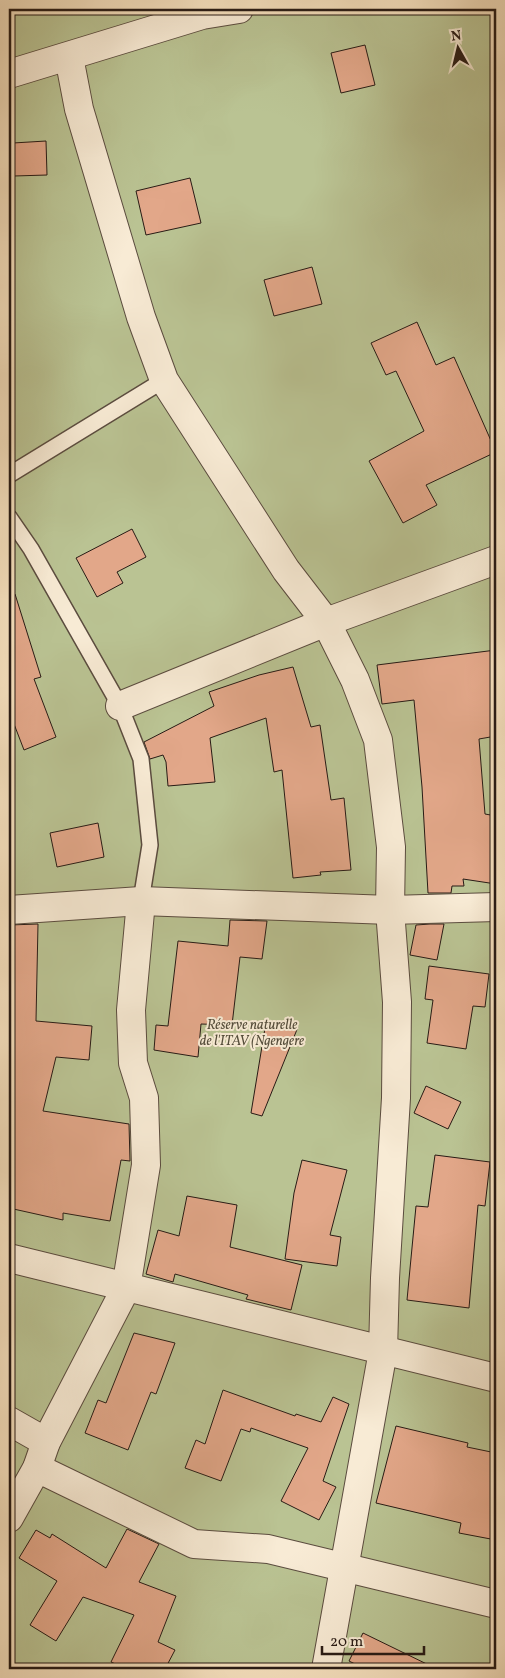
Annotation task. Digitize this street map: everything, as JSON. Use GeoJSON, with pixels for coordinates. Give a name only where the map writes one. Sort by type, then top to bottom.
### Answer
{"type":"FeatureCollection","features":[{"type":"Feature","properties":{"kind":"street"},"geometry":{"type":"LineString","coordinates":[[9,74],[202,15],[239,9]]}},
{"type":"Feature","properties":{"kind":"street"},"geometry":{"type":"LineString","coordinates":[[69,57],[79,109],[141,317],[164,380],[286,570],[326,622],[355,680],[378,740],[391,847],[390,910],[397,1002],[396,1098],[385,1278],[383,1351],[326,1669]]}},
{"type":"Feature","properties":{"kind":"street"},"geometry":{"type":"LineString","coordinates":[[120,706],[326,622],[496,560]]}},
{"type":"Feature","properties":{"kind":"street"},"geometry":{"type":"LineString","coordinates":[[9,1518],[37,1468],[46,1442],[126,1288],[146,1165],[144,1098],[133,1063],[131,1010],[141,901]]}},
{"type":"Feature","properties":{"kind":"street"},"geometry":{"type":"LineString","coordinates":[[9,910],[141,901],[390,910],[496,906]]}},
{"type":"Feature","properties":{"kind":"street"},"geometry":{"type":"LineString","coordinates":[[9,1258],[496,1378]]}},
{"type":"Feature","properties":{"kind":"street"},"geometry":{"type":"LineString","coordinates":[[9,1421],[46,1442]]}},
{"type":"Feature","properties":{"kind":"street"},"geometry":{"type":"LineString","coordinates":[[37,1468],[194,1544],[268,1549],[496,1604]]}},
{"type":"Feature","properties":{"kind":"lane"},"geometry":{"type":"LineString","coordinates":[[9,475],[164,380]]}},
{"type":"Feature","properties":{"kind":"lane"},"geometry":{"type":"LineString","coordinates":[[9,517],[31,550],[120,706],[142,759],[150,845],[141,901]]}},
{"type":"Feature","properties":{"kind":"green space","name":"Réserve naturelle de l'ITAV (Ngengere"},"geometry":{"type":"Polygon","coordinates":[[[9,9],[496,9],[496,1669],[9,1669],[9,9]]]}},
{"type":"Feature","properties":{"kind":"building"},"geometry":{"type":"Polygon","coordinates":[[[365,45],[375,85],[341,93],[331,53],[365,45]]]}},
{"type":"Feature","properties":{"kind":"building"},"geometry":{"type":"Polygon","coordinates":[[[46,141],[47,175],[14,176],[13,143],[46,141]]]}},
{"type":"Feature","properties":{"kind":"building"},"geometry":{"type":"Polygon","coordinates":[[[190,178],[201,223],[146,235],[136,191],[190,178]]]}},
{"type":"Feature","properties":{"kind":"building"},"geometry":{"type":"Polygon","coordinates":[[[312,267],[322,304],[274,316],[264,280],[312,267]]]}},
{"type":"Feature","properties":{"kind":"building"},"geometry":{"type":"Polygon","coordinates":[[[417,322],[436,365],[454,357],[496,452],[426,485],[437,505],[403,523],[369,461],[424,431],[396,371],[386,375],[371,343],[417,322]]]}},
{"type":"Feature","properties":{"kind":"building"},"geometry":{"type":"Polygon","coordinates":[[[132,529],[146,557],[117,572],[123,583],[97,597],[76,558],[132,529]]]}},
{"type":"Feature","properties":{"kind":"building"},"geometry":{"type":"Polygon","coordinates":[[[15,594],[41,677],[34,679],[56,737],[24,750],[9,711],[9,595],[15,594]]]}},
{"type":"Feature","properties":{"kind":"building"},"geometry":{"type":"Polygon","coordinates":[[[496,650],[496,736],[479,739],[485,814],[496,816],[496,884],[463,879],[464,886],[452,886],[451,893],[428,893],[422,787],[414,700],[382,704],[377,665],[496,650]]]}},
{"type":"Feature","properties":{"kind":"building"},"geometry":{"type":"Polygon","coordinates":[[[293,667],[311,727],[320,725],[331,800],[344,798],[351,870],[320,872],[321,875],[293,878],[282,770],[274,772],[266,718],[210,738],[215,782],[168,786],[166,762],[163,755],[150,759],[144,742],[214,706],[209,692],[259,675],[293,667]]]}},
{"type":"Feature","properties":{"kind":"building"},"geometry":{"type":"Polygon","coordinates":[[[98,823],[104,857],[57,867],[50,833],[98,823]]]}},
{"type":"Feature","properties":{"kind":"building"},"geometry":{"type":"Polygon","coordinates":[[[230,920],[267,921],[262,959],[240,957],[232,1025],[201,1024],[198,1057],[154,1050],[156,1025],[168,1026],[178,941],[228,946],[230,920]]]}},
{"type":"Feature","properties":{"kind":"building"},"geometry":{"type":"Polygon","coordinates":[[[38,924],[36,1021],[92,1026],[89,1060],[56,1057],[43,1111],[129,1124],[130,1161],[121,1160],[110,1221],[63,1213],[63,1220],[9,1208],[9,925],[38,924]]]}},
{"type":"Feature","properties":{"kind":"building"},"geometry":{"type":"Polygon","coordinates":[[[444,924],[437,960],[410,955],[416,925],[444,924]]]}},
{"type":"Feature","properties":{"kind":"building"},"geometry":{"type":"Polygon","coordinates":[[[429,966],[489,974],[485,1007],[473,1006],[466,1049],[427,1043],[433,1000],[425,999],[429,966]]]}},
{"type":"Feature","properties":{"kind":"building"},"geometry":{"type":"Polygon","coordinates":[[[266,1022],[298,1027],[262,1116],[251,1113],[266,1022]]]}},
{"type":"Feature","properties":{"kind":"building"},"geometry":{"type":"Polygon","coordinates":[[[426,1086],[461,1102],[448,1129],[414,1113],[426,1086]]]}},
{"type":"Feature","properties":{"kind":"building"},"geometry":{"type":"Polygon","coordinates":[[[435,1155],[490,1162],[485,1206],[478,1205],[469,1308],[407,1300],[416,1206],[428,1207],[435,1155]]]}},
{"type":"Feature","properties":{"kind":"building"},"geometry":{"type":"Polygon","coordinates":[[[302,1160],[347,1170],[330,1235],[341,1237],[337,1266],[285,1259],[294,1193],[302,1160]]]}},
{"type":"Feature","properties":{"kind":"building"},"geometry":{"type":"Polygon","coordinates":[[[187,1196],[237,1205],[230,1247],[302,1265],[291,1310],[246,1299],[248,1295],[175,1274],[173,1282],[146,1274],[158,1230],[179,1236],[187,1196]]]}},
{"type":"Feature","properties":{"kind":"building"},"geometry":{"type":"Polygon","coordinates":[[[134,1333],[175,1343],[156,1394],[151,1392],[128,1450],[85,1433],[98,1400],[106,1403],[134,1333]]]}},
{"type":"Feature","properties":{"kind":"building"},"geometry":{"type":"Polygon","coordinates":[[[223,1390],[295,1416],[296,1414],[321,1422],[333,1397],[349,1404],[323,1481],[336,1487],[319,1520],[281,1501],[308,1448],[251,1428],[250,1432],[241,1429],[221,1481],[185,1468],[196,1440],[205,1444],[223,1390]]]}},
{"type":"Feature","properties":{"kind":"building"},"geometry":{"type":"Polygon","coordinates":[[[396,1426],[468,1443],[467,1447],[496,1453],[496,1540],[459,1533],[461,1523],[376,1503],[396,1426]]]}},
{"type":"Feature","properties":{"kind":"building"},"geometry":{"type":"Polygon","coordinates":[[[127,1529],[159,1544],[139,1582],[176,1596],[158,1642],[175,1650],[165,1669],[127,1669],[111,1662],[134,1615],[83,1597],[56,1641],[30,1625],[57,1581],[19,1558],[36,1530],[50,1538],[52,1534],[106,1568],[127,1529]]]}},
{"type":"Feature","properties":{"kind":"building"},"geometry":{"type":"Polygon","coordinates":[[[363,1633],[437,1669],[365,1669],[349,1661],[363,1633]]]}}]}
